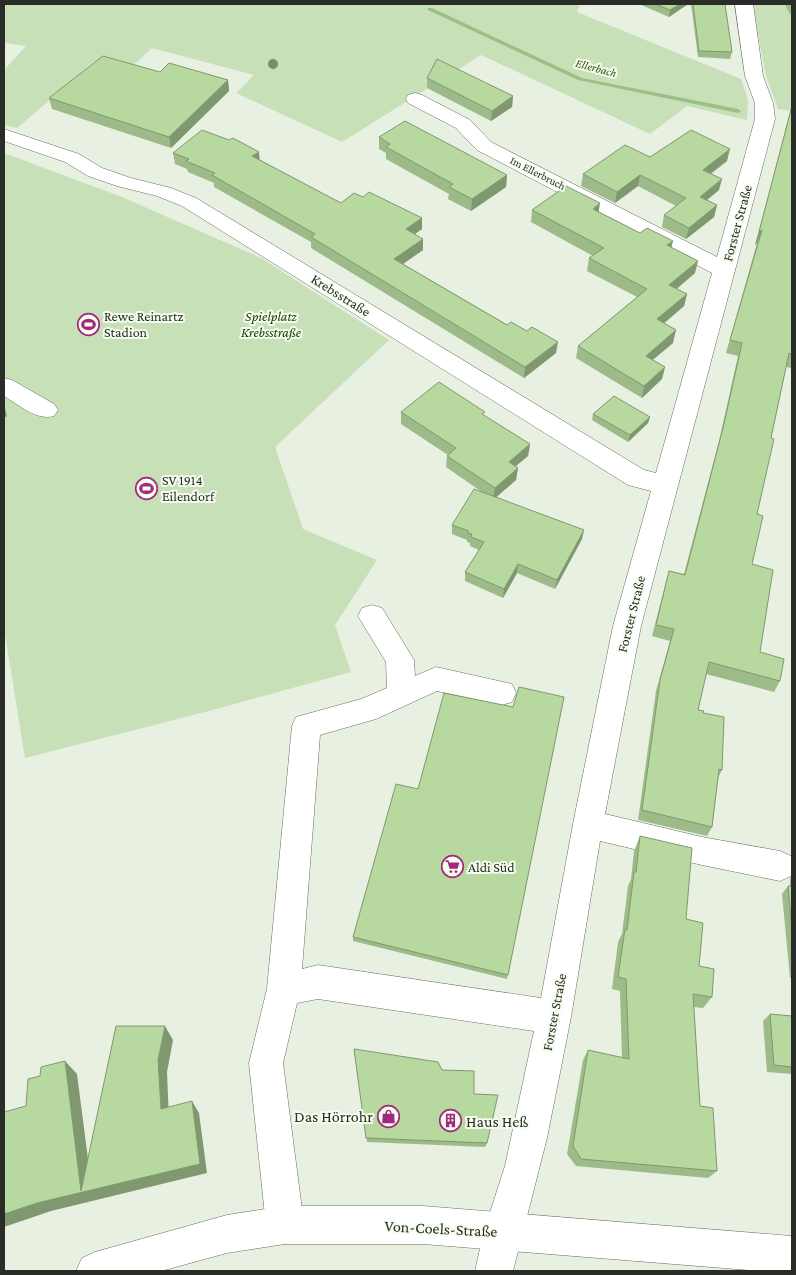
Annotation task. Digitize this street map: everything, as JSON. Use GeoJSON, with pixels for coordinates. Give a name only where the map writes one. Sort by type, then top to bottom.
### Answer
{"type":"FeatureCollection","features":[{"type":"Feature","properties":{"kind":"street","name":"Forster Straße"},"geometry":{"type":"LineString","coordinates":[[494,1271],[503,1231],[524,1166],[554,1017],[588,824],[627,626],[765,119],[764,103],[754,76],[744,4]]}},
{"type":"Feature","properties":{"kind":"street","name":"Im Ellerbruch"},"geometry":{"type":"LineString","coordinates":[[415,99],[463,124],[484,146],[724,270]]}},
{"type":"Feature","properties":{"kind":"street","name":"Krebsstraße"},"geometry":{"type":"LineString","coordinates":[[4,135],[72,158],[102,175],[164,192],[190,202],[637,478],[665,485]]}},
{"type":"Feature","properties":{"kind":"street"},"geometry":{"type":"LineString","coordinates":[[4,386],[46,410]]}},
{"type":"Feature","properties":{"kind":"street"},"geometry":{"type":"LineString","coordinates":[[372,616],[400,660],[401,694]]}},
{"type":"Feature","properties":{"kind":"street"},"geometry":{"type":"LineString","coordinates":[[285,1225],[266,1063],[284,989],[306,726],[366,710],[436,679],[502,694]]}},
{"type":"Feature","properties":{"kind":"street"},"geometry":{"type":"LineString","coordinates":[[588,824],[702,852],[780,866]]}},
{"type":"Feature","properties":{"kind":"street"},"geometry":{"type":"LineString","coordinates":[[284,989],[318,982],[554,1017]]}},
{"type":"Feature","properties":{"kind":"street","name":"Von-Coels-Straße"},"geometry":{"type":"LineString","coordinates":[[95,1271],[227,1234],[285,1225],[423,1225],[503,1231],[788,1260]]}},
{"type":"Feature","properties":{"kind":"green space"},"geometry":{"type":"Polygon","coordinates":[[[4,4],[580,4],[577,12],[741,79],[748,100],[747,120],[687,106],[650,134],[481,55],[342,142],[236,93],[254,75],[152,48],[127,71],[94,62],[17,128],[4,125],[4,70],[26,46],[4,43],[4,4]]]}},
{"type":"Feature","properties":{"kind":"green space"},"geometry":{"type":"Polygon","coordinates":[[[752,4],[792,4],[792,111],[778,109],[766,76],[752,4]]]}},
{"type":"Feature","properties":{"kind":"green space","name":"SV 1914 Eilendorf"},"geometry":{"type":"Polygon","coordinates":[[[4,153],[122,197],[261,258],[389,340],[275,447],[303,529],[377,560],[335,625],[351,672],[25,758],[4,628],[4,153]]]}},
{"type":"Feature","properties":{"kind":"building"},"geometry":{"type":"Polygon","coordinates":[[[655,4],[680,4],[670,10],[655,4]]]}},
{"type":"Feature","properties":{"kind":"building"},"geometry":{"type":"Polygon","coordinates":[[[693,4],[725,4],[732,52],[699,51],[693,4]]]}},
{"type":"Feature","properties":{"kind":"building"},"geometry":{"type":"Polygon","coordinates":[[[103,56],[160,72],[169,63],[228,80],[169,137],[49,98],[103,56]]]}},
{"type":"Feature","properties":{"kind":"building"},"geometry":{"type":"Polygon","coordinates":[[[437,59],[513,96],[492,111],[427,78],[437,59]]]}},
{"type":"Feature","properties":{"kind":"building"},"geometry":{"type":"Polygon","coordinates":[[[792,106],[792,354],[789,353],[771,438],[774,439],[757,514],[763,516],[752,564],[773,570],[760,652],[784,659],[780,681],[709,662],[698,710],[704,711],[703,713],[724,717],[722,770],[719,769],[712,827],[642,810],[660,680],[674,629],[656,625],[669,571],[685,575],[723,428],[742,343],[730,340],[762,230],[759,232],[792,106]]]}},
{"type":"Feature","properties":{"kind":"building"},"geometry":{"type":"Polygon","coordinates":[[[405,121],[507,175],[472,199],[449,187],[453,184],[386,147],[390,144],[379,137],[405,121]]]}},
{"type":"Feature","properties":{"kind":"building"},"geometry":{"type":"Polygon","coordinates":[[[202,130],[229,140],[233,138],[259,152],[252,156],[341,203],[354,193],[363,197],[369,192],[422,218],[406,229],[423,239],[394,259],[507,325],[511,322],[527,331],[532,327],[558,342],[525,367],[311,237],[315,234],[212,175],[215,173],[186,161],[189,159],[173,153],[202,130]]]}},
{"type":"Feature","properties":{"kind":"building"},"geometry":{"type":"Polygon","coordinates":[[[691,130],[730,149],[703,170],[722,179],[700,197],[717,205],[689,228],[664,215],[686,198],[640,175],[617,192],[583,174],[625,145],[650,157],[691,130]]]}},
{"type":"Feature","properties":{"kind":"building"},"geometry":{"type":"Polygon","coordinates":[[[566,186],[600,203],[593,209],[640,233],[647,228],[673,241],[667,245],[698,261],[669,285],[687,294],[657,319],[676,330],[646,356],[665,367],[644,386],[578,346],[647,289],[589,258],[604,248],[532,210],[566,186]]]}},
{"type":"Feature","properties":{"kind":"building"},"geometry":{"type":"Polygon","coordinates":[[[439,382],[485,412],[482,414],[530,444],[509,462],[518,468],[495,488],[447,456],[456,448],[401,412],[439,382]]]}},
{"type":"Feature","properties":{"kind":"building"},"geometry":{"type":"Polygon","coordinates":[[[614,396],[650,417],[630,435],[593,414],[614,396]]]}},
{"type":"Feature","properties":{"kind":"building"},"geometry":{"type":"Polygon","coordinates":[[[474,489],[584,530],[557,580],[518,564],[504,589],[465,572],[484,542],[471,537],[472,534],[467,533],[469,531],[452,525],[474,489]]]}},
{"type":"Feature","properties":{"kind":"building","name":"Aldi Süd"},"geometry":{"type":"Polygon","coordinates":[[[519,687],[564,697],[508,975],[353,937],[396,784],[418,789],[444,693],[513,707],[519,687]]]}},
{"type":"Feature","properties":{"kind":"building"},"geometry":{"type":"Polygon","coordinates":[[[640,836],[692,848],[686,919],[703,923],[699,966],[714,969],[712,997],[693,994],[700,1106],[713,1108],[717,1171],[581,1159],[573,1146],[588,1050],[629,1059],[626,979],[618,977],[625,929],[627,930],[640,836]]]}},
{"type":"Feature","properties":{"kind":"building"},"geometry":{"type":"Polygon","coordinates":[[[788,886],[792,886],[792,930],[788,886]]]}},
{"type":"Feature","properties":{"kind":"building"},"geometry":{"type":"Polygon","coordinates":[[[770,1014],[792,1016],[792,1067],[774,1065],[770,1014]]]}},
{"type":"Feature","properties":{"kind":"building"},"geometry":{"type":"Polygon","coordinates":[[[116,1026],[165,1026],[158,1060],[161,1109],[192,1101],[200,1164],[37,1203],[4,1214],[4,1112],[26,1106],[28,1079],[40,1076],[41,1067],[65,1061],[81,1191],[116,1026]]]}},
{"type":"Feature","properties":{"kind":"building"},"geometry":{"type":"Polygon","coordinates":[[[354,1049],[438,1062],[442,1070],[474,1071],[474,1094],[498,1095],[487,1143],[366,1138],[354,1049]]]}},
{"type":"Feature","properties":{"kind":"waterway"},"geometry":{"type":"LineString","coordinates":[[788,4],[792,13]]}},
{"type":"Feature","properties":{"kind":"waterway","name":"Ellerbach"},"geometry":{"type":"LineString","coordinates":[[430,9],[580,79],[738,111]]}},
{"type":"Feature","properties":{"kind":"place","name":"Rewe Reinartz Stadion"},"geometry":{"type":"Point","coordinates":[88,324]}},
{"type":"Feature","properties":{"kind":"place","name":"SV 1914 Eilendorf"},"geometry":{"type":"Point","coordinates":[146,488]}},
{"type":"Feature","properties":{"kind":"place","name":"Aldi Süd"},"geometry":{"type":"Point","coordinates":[452,867]}},
{"type":"Feature","properties":{"kind":"place","name":"Das Hörrohr"},"geometry":{"type":"Point","coordinates":[389,1116]}},
{"type":"Feature","properties":{"kind":"place","name":"Haus Heß"},"geometry":{"type":"Point","coordinates":[450,1121]}},
{"type":"Feature","properties":{"kind":"park label","name":"Spielplatz Krebsstraße"},"geometry":{"type":"Point","coordinates":[271,324]}}]}
